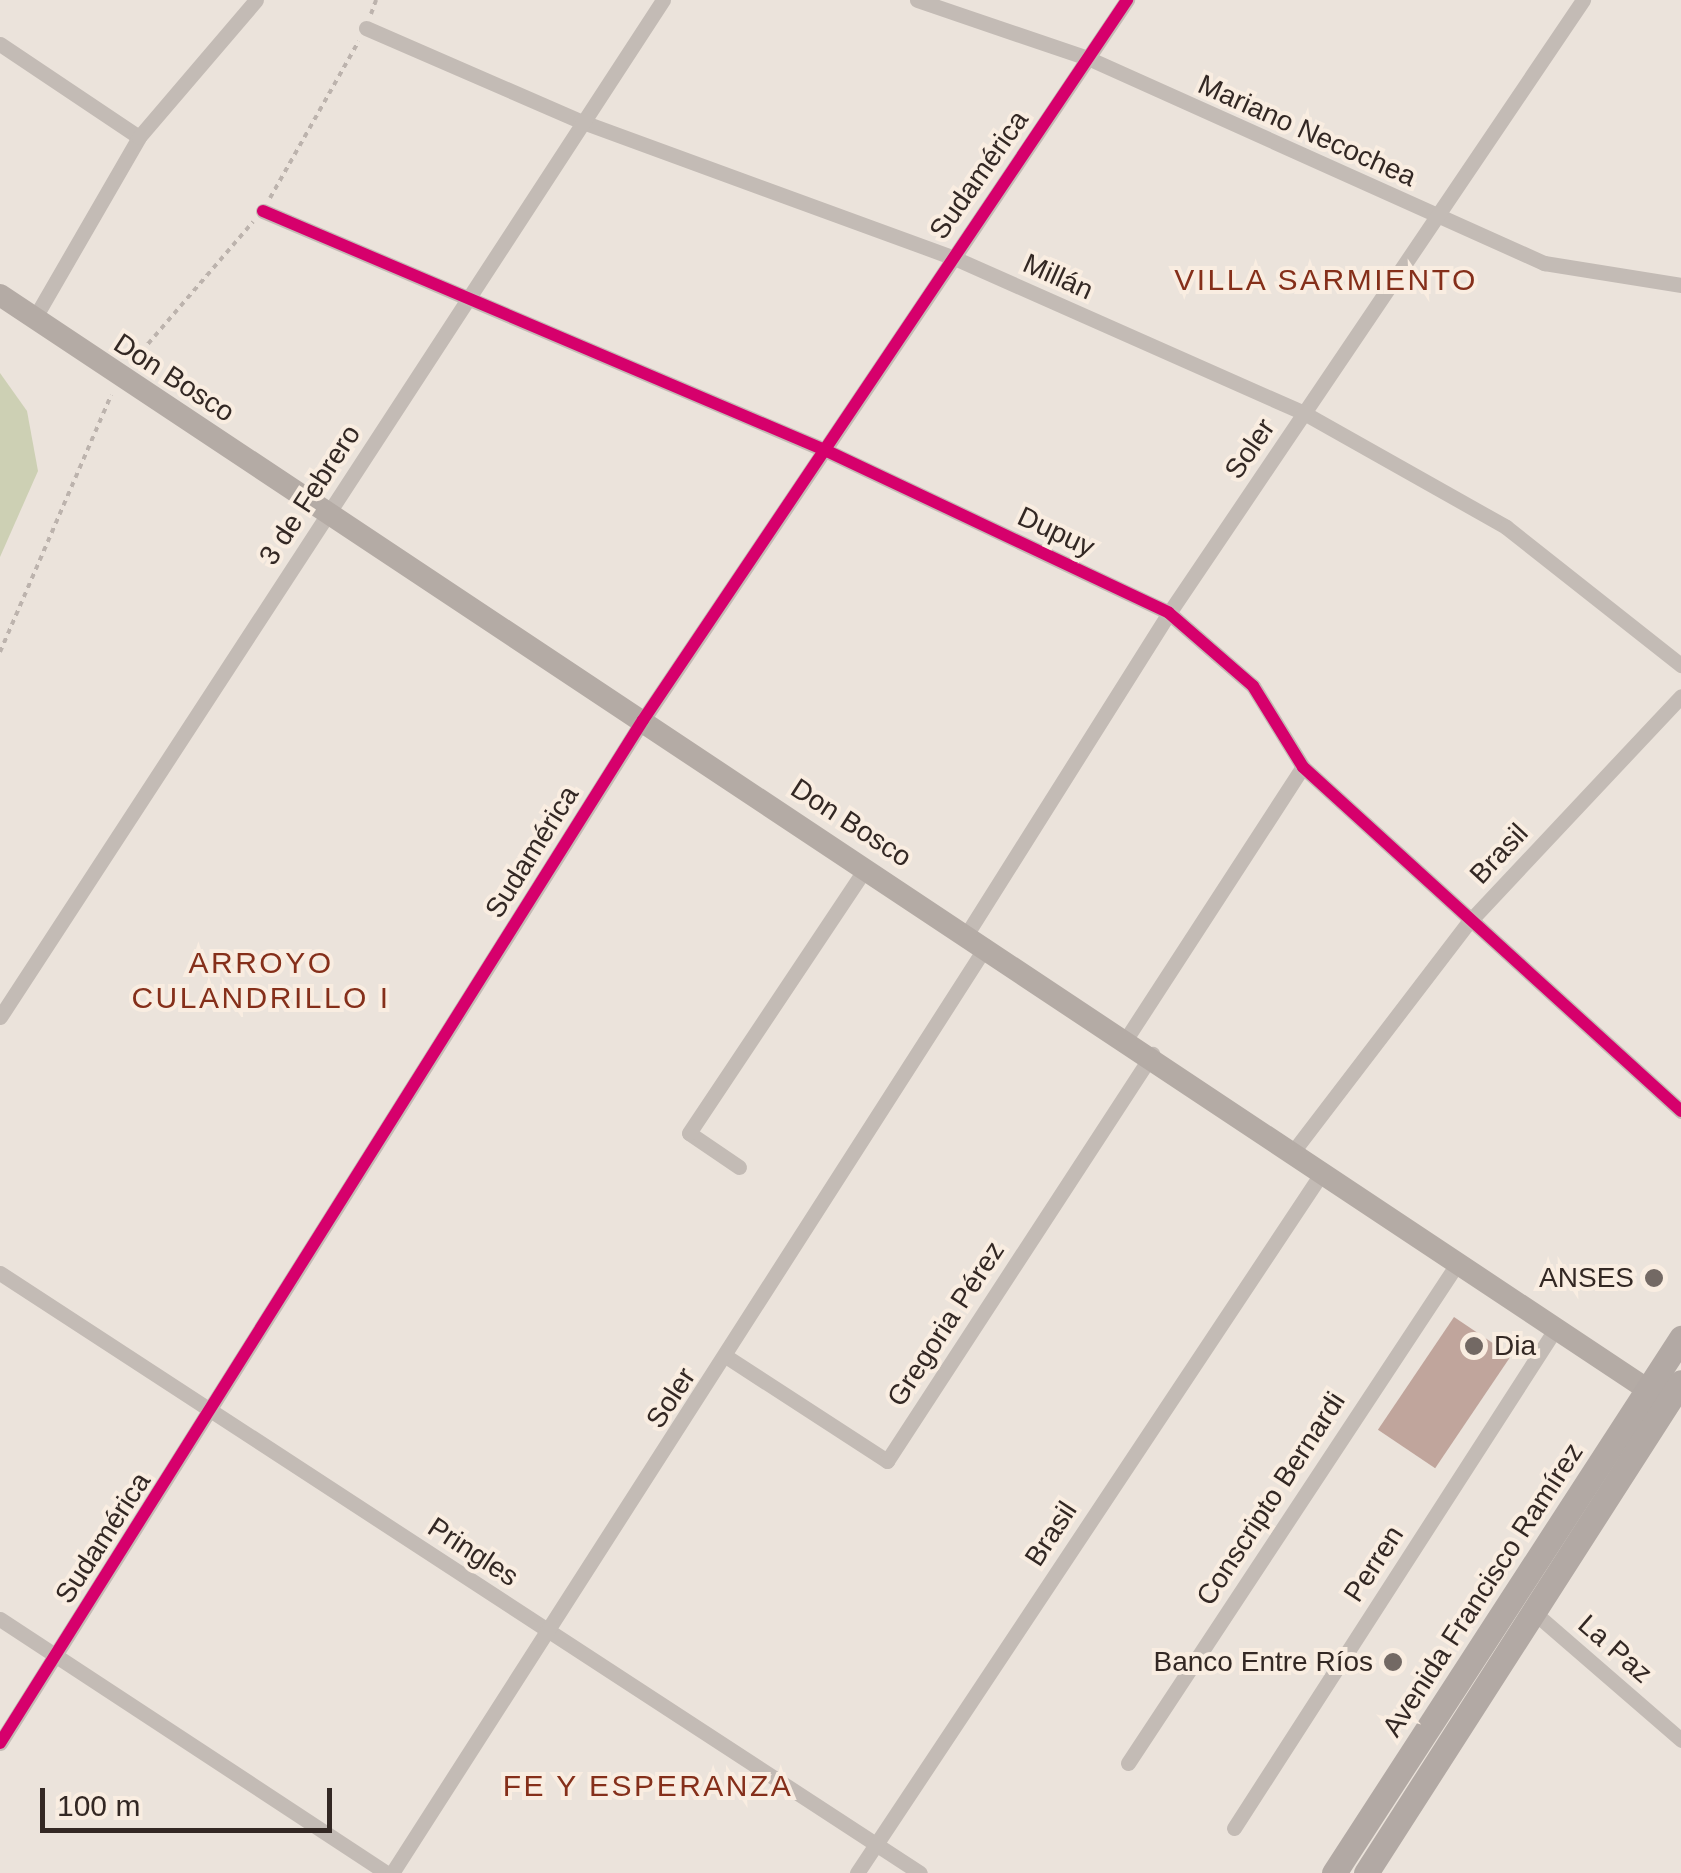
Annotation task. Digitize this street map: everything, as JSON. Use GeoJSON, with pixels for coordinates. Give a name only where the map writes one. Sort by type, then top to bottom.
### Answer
{"type":"FeatureCollection","features":[{"type":"Feature","properties":{"kind":"main road","name":"Don Bosco"},"geometry":{"type":"LineString","coordinates":[[0,296],[118,378],[329,513],[865,870],[1128,1036],[1320,1174],[1556,1328],[1665,1391]]}},
{"type":"Feature","properties":{"kind":"main road","name":"Avenida Francisco Ramírez"},"geometry":{"type":"LineString","coordinates":[[1334,1873],[1525,1605],[1665,1391],[1681,1338]]}},
{"type":"Feature","properties":{"kind":"main road","name":"Avenida Francisco Ramírez"},"geometry":{"type":"LineString","coordinates":[[1366,1873],[1525,1605]]}},
{"type":"Feature","properties":{"kind":"street"},"geometry":{"type":"LineString","coordinates":[[34,319],[139,137],[256,0]]}},
{"type":"Feature","properties":{"kind":"street","name":"3 de Febrero"},"geometry":{"type":"LineString","coordinates":[[0,1017],[580,121],[663,0]]}},
{"type":"Feature","properties":{"kind":"street","name":"Mariano Necochea"},"geometry":{"type":"LineString","coordinates":[[917,0],[1090,59],[1544,263],[1681,286]]}},
{"type":"Feature","properties":{"kind":"street","name":"Sudamérica"},"geometry":{"type":"LineString","coordinates":[[0,1743],[212,1416],[643,720],[827,452],[952,258],[1127,0]]}},
{"type":"Feature","properties":{"kind":"street","name":"Soler"},"geometry":{"type":"LineString","coordinates":[[389,1873],[551,1632],[727,1356],[1168,613],[1304,412],[1442,219],[1583,0]]}},
{"type":"Feature","properties":{"kind":"street","name":"Millán"},"geometry":{"type":"LineString","coordinates":[[366,28],[580,121],[952,258],[1304,412],[1506,527],[1681,665]]}},
{"type":"Feature","properties":{"kind":"street"},"geometry":{"type":"LineString","coordinates":[[0,44],[139,137]]}},
{"type":"Feature","properties":{"kind":"street","name":"Dupuy"},"geometry":{"type":"LineString","coordinates":[[263,210],[462,303],[827,452],[1168,613],[1253,686],[1302,767],[1468,924],[1681,1111]]}},
{"type":"Feature","properties":{"kind":"street","name":"Brasil"},"geometry":{"type":"LineString","coordinates":[[1292,1153],[1468,924],[1681,696]]}},
{"type":"Feature","properties":{"kind":"street"},"geometry":{"type":"LineString","coordinates":[[1128,1036],[1302,767]]}},
{"type":"Feature","properties":{"kind":"street"},"geometry":{"type":"LineString","coordinates":[[739,1167],[688,1133],[865,870]]}},
{"type":"Feature","properties":{"kind":"street","name":"Gregoria Pérez"},"geometry":{"type":"LineString","coordinates":[[727,1356],[888,1461],[1152,1054]]}},
{"type":"Feature","properties":{"kind":"street","name":"Brasil"},"geometry":{"type":"LineString","coordinates":[[857,1873],[1320,1174]]}},
{"type":"Feature","properties":{"kind":"street","name":"Conscripto Bernardi"},"geometry":{"type":"LineString","coordinates":[[1128,1763],[1457,1264]]}},
{"type":"Feature","properties":{"kind":"street","name":"Pringles"},"geometry":{"type":"LineString","coordinates":[[0,1273],[212,1416],[920,1873]]}},
{"type":"Feature","properties":{"kind":"street","name":"Perren"},"geometry":{"type":"LineString","coordinates":[[1234,1828],[1556,1328]]}},
{"type":"Feature","properties":{"kind":"street","name":"La Paz"},"geometry":{"type":"LineString","coordinates":[[1525,1605],[1681,1740]]}},
{"type":"Feature","properties":{"kind":"street"},"geometry":{"type":"LineString","coordinates":[[0,1619],[389,1873]]}},
{"type":"Feature","properties":{"kind":"path"},"geometry":{"type":"LineString","coordinates":[[0,652],[118,378]]}},
{"type":"Feature","properties":{"kind":"green space"},"geometry":{"type":"Polygon","coordinates":[[[0,373],[27,411],[38,471],[0,557],[0,373]]]}},
{"type":"Feature","properties":{"kind":"building"},"geometry":{"type":"Polygon","coordinates":[[[1454,1317],[1511,1356],[1435,1468],[1378,1430],[1454,1317]]]}},
{"type":"Feature","properties":{"kind":"cycle path"},"geometry":{"type":"LineString","coordinates":[[0,1743],[643,720],[1127,0]]}},
{"type":"Feature","properties":{"kind":"cycle path"},"geometry":{"type":"LineString","coordinates":[[263,211],[827,451],[1169,613],[1253,686],[1303,767],[1681,1111]]}},
{"type":"Feature","properties":{"kind":"place","name":"ANSES"},"geometry":{"type":"Point","coordinates":[1654,1278]}},
{"type":"Feature","properties":{"kind":"place","name":"Dia"},"geometry":{"type":"Point","coordinates":[1474,1346]}},
{"type":"Feature","properties":{"kind":"place","name":"Banco Entre Ríos"},"geometry":{"type":"Point","coordinates":[1393,1662]}},
{"type":"Feature","properties":{"kind":"district","name":"VILLA SARMIENTO"},"geometry":{"type":"Point","coordinates":[1326,280]}},
{"type":"Feature","properties":{"kind":"district","name":"ARROYO CULANDRILLO I"},"geometry":{"type":"Point","coordinates":[261,980]}},
{"type":"Feature","properties":{"kind":"district","name":"FE Y ESPERANZA"},"geometry":{"type":"Point","coordinates":[648,1786]}}]}
